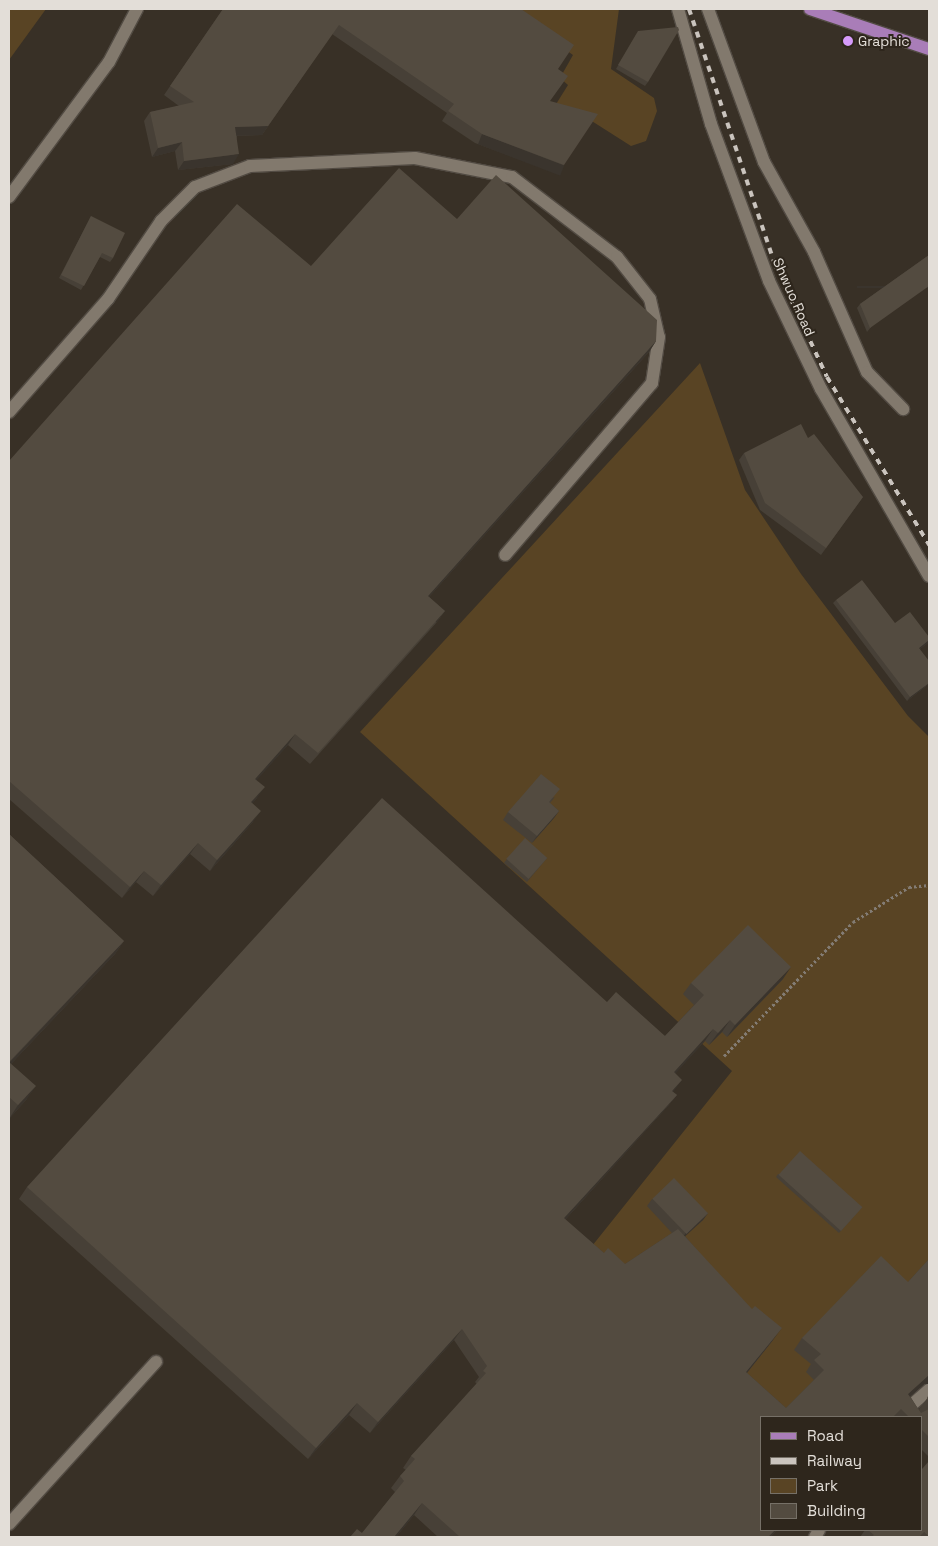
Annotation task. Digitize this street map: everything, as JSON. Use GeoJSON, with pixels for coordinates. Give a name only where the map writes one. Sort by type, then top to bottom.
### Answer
{"type":"FeatureCollection","features":[{"type":"Feature","properties":{"kind":"main road"},"geometry":{"type":"LineString","coordinates":[[810,9],[929,50]]}},
{"type":"Feature","properties":{"kind":"street"},"geometry":{"type":"LineString","coordinates":[[9,197],[109,62],[137,9]]}},
{"type":"Feature","properties":{"kind":"street","name":"Shwuo Road"},"geometry":{"type":"LineString","coordinates":[[678,9],[711,124],[769,281],[821,389],[929,576]]}},
{"type":"Feature","properties":{"kind":"street"},"geometry":{"type":"LineString","coordinates":[[708,9],[764,162],[814,252],[867,372],[903,409]]}},
{"type":"Feature","properties":{"kind":"street"},"geometry":{"type":"LineString","coordinates":[[9,412],[108,299],[161,221],[196,187],[250,166],[415,158],[512,177],[617,257],[650,299],[659,337],[652,383],[504,555]]}},
{"type":"Feature","properties":{"kind":"street"},"geometry":{"type":"LineString","coordinates":[[9,1524],[156,1362]]}},
{"type":"Feature","properties":{"kind":"street"},"geometry":{"type":"LineString","coordinates":[[914,1416],[908,1408],[929,1390]]}},
{"type":"Feature","properties":{"kind":"path"},"geometry":{"type":"LineString","coordinates":[[724,1056],[853,922],[909,887],[929,885]]}},
{"type":"Feature","properties":{"kind":"green space"},"geometry":{"type":"Polygon","coordinates":[[[9,9],[46,9],[9,60],[9,9]]]}},
{"type":"Feature","properties":{"kind":"green space"},"geometry":{"type":"Polygon","coordinates":[[[508,9],[619,9],[611,69],[654,98],[657,111],[646,141],[631,146],[587,118],[553,109],[568,85],[560,78],[573,55],[508,9]]]}},
{"type":"Feature","properties":{"kind":"green space"},"geometry":{"type":"Polygon","coordinates":[[[700,363],[745,490],[801,574],[908,716],[929,737],[929,1357],[782,1416],[592,1246],[732,1071],[360,732],[700,363]]]}},
{"type":"Feature","properties":{"kind":"building"},"geometry":{"type":"Polygon","coordinates":[[[223,9],[521,9],[574,45],[558,69],[568,76],[550,101],[598,114],[564,165],[482,134],[448,111],[454,104],[339,25],[268,126],[235,127],[239,154],[184,161],[182,142],[158,148],[150,112],[194,102],[170,86],[223,9]]]}},
{"type":"Feature","properties":{"kind":"building"},"geometry":{"type":"Polygon","coordinates":[[[678,27],[679,30],[648,82],[618,65],[638,31],[678,27]]]}},
{"type":"Feature","properties":{"kind":"building"},"geometry":{"type":"Polygon","coordinates":[[[399,168],[457,219],[496,175],[657,320],[656,341],[428,596],[445,611],[318,753],[295,734],[255,779],[265,787],[251,802],[261,811],[217,860],[198,843],[161,885],[144,871],[130,887],[9,781],[9,461],[237,204],[311,266],[399,168]]]}},
{"type":"Feature","properties":{"kind":"building"},"geometry":{"type":"Polygon","coordinates":[[[91,216],[125,233],[113,258],[102,253],[84,286],[61,275],[91,216]]]}},
{"type":"Feature","properties":{"kind":"building"},"geometry":{"type":"Polygon","coordinates":[[[929,255],[929,286],[870,328],[860,304],[929,255]]]}},
{"type":"Feature","properties":{"kind":"building"},"geometry":{"type":"Polygon","coordinates":[[[801,424],[808,438],[814,434],[863,497],[826,548],[765,503],[744,453],[801,424]]]}},
{"type":"Feature","properties":{"kind":"building"},"geometry":{"type":"Polygon","coordinates":[[[862,580],[895,623],[910,612],[929,637],[929,640],[919,648],[929,661],[929,683],[910,697],[836,600],[862,580]]]}},
{"type":"Feature","properties":{"kind":"building"},"geometry":{"type":"Polygon","coordinates":[[[541,774],[560,789],[549,802],[559,811],[537,836],[508,812],[541,774]]]}},
{"type":"Feature","properties":{"kind":"building"},"geometry":{"type":"Polygon","coordinates":[[[382,798],[607,1002],[616,992],[665,1036],[704,995],[691,983],[748,925],[791,967],[735,1025],[730,1020],[718,1033],[713,1029],[674,1072],[682,1080],[672,1091],[677,1095],[564,1218],[604,1253],[608,1248],[625,1264],[678,1229],[752,1309],[755,1306],[782,1328],[746,1372],[786,1408],[824,1370],[814,1360],[821,1354],[802,1338],[881,1256],[908,1282],[929,1259],[929,1375],[908,1394],[921,1413],[929,1409],[929,1437],[923,1431],[923,1416],[908,1416],[901,1409],[894,1416],[760,1416],[760,1531],[774,1531],[768,1537],[460,1537],[422,1503],[394,1537],[350,1537],[357,1529],[362,1533],[404,1481],[400,1476],[415,1459],[411,1456],[486,1373],[483,1371],[487,1366],[462,1329],[378,1422],[357,1403],[316,1448],[27,1187],[382,798]]]}},
{"type":"Feature","properties":{"kind":"building"},"geometry":{"type":"Polygon","coordinates":[[[9,834],[124,941],[9,1062],[9,834]]]}},
{"type":"Feature","properties":{"kind":"building"},"geometry":{"type":"Polygon","coordinates":[[[525,838],[547,858],[529,879],[506,859],[525,838]]]}},
{"type":"Feature","properties":{"kind":"building"},"geometry":{"type":"Polygon","coordinates":[[[9,1062],[36,1086],[18,1105],[9,1097],[9,1062]]]}},
{"type":"Feature","properties":{"kind":"building"},"geometry":{"type":"Polygon","coordinates":[[[800,1151],[862,1207],[841,1231],[779,1175],[800,1151]]]}},
{"type":"Feature","properties":{"kind":"building"},"geometry":{"type":"Polygon","coordinates":[[[674,1178],[708,1213],[686,1234],[652,1199],[674,1178]]]}},
{"type":"Feature","properties":{"kind":"building"},"geometry":{"type":"Polygon","coordinates":[[[929,1461],[929,1537],[924,1532],[919,1537],[871,1537],[874,1535],[869,1531],[923,1531],[923,1468],[929,1461]]]}},
{"type":"Feature","properties":{"kind":"railway"},"geometry":{"type":"LineString","coordinates":[[689,9],[775,265],[827,377],[929,545]]}},
{"type":"Feature","properties":{"kind":"place","name":"Graphic"},"geometry":{"type":"Point","coordinates":[848,41]}}]}
